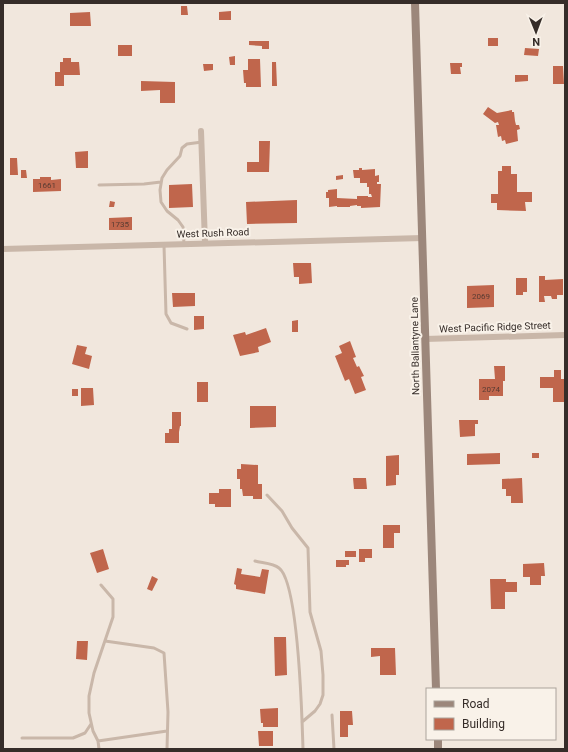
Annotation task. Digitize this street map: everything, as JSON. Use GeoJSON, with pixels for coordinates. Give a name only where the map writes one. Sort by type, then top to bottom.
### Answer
{"type":"FeatureCollection","features":[{"type":"Feature","properties":{"kind":"street","name":"North Ballantyne Lane"},"geometry":{"type":"LineString","coordinates":[[416,3],[436,688]]}},
{"type":"Feature","properties":{"kind":"street"},"geometry":{"type":"LineString","coordinates":[[201,131],[205,243]]}},
{"type":"Feature","properties":{"kind":"street","name":"West Rush Road"},"geometry":{"type":"LineString","coordinates":[[3,249],[423,238]]}},
{"type":"Feature","properties":{"kind":"street","name":"West Pacific Ridge Street"},"geometry":{"type":"LineString","coordinates":[[425,339],[565,335]]}},
{"type":"Feature","properties":{"kind":"lane"},"geometry":{"type":"LineString","coordinates":[[184,244],[183,228],[178,220],[161,202],[161,182],[167,170],[180,156],[182,148],[187,144],[202,142]]}},
{"type":"Feature","properties":{"kind":"lane"},"geometry":{"type":"LineString","coordinates":[[99,185],[161,182]]}},
{"type":"Feature","properties":{"kind":"lane"},"geometry":{"type":"LineString","coordinates":[[164,245],[166,314],[171,323],[187,329]]}},
{"type":"Feature","properties":{"kind":"lane"},"geometry":{"type":"LineString","coordinates":[[267,495],[282,511],[292,528],[308,548],[310,612],[321,651],[323,695],[315,712],[302,722]]}},
{"type":"Feature","properties":{"kind":"lane"},"geometry":{"type":"LineString","coordinates":[[255,561],[280,568],[287,582],[293,607],[297,644],[303,749]]}},
{"type":"Feature","properties":{"kind":"lane"},"geometry":{"type":"LineString","coordinates":[[99,749],[98,741],[91,724],[89,713],[89,696],[94,674],[112,617],[113,599],[101,585]]}},
{"type":"Feature","properties":{"kind":"lane"},"geometry":{"type":"LineString","coordinates":[[105,641],[154,648],[164,652],[168,712],[167,749]]}},
{"type":"Feature","properties":{"kind":"lane"},"geometry":{"type":"LineString","coordinates":[[332,715],[334,749]]}},
{"type":"Feature","properties":{"kind":"lane"},"geometry":{"type":"LineString","coordinates":[[22,738],[73,738],[85,733],[91,724]]}},
{"type":"Feature","properties":{"kind":"lane"},"geometry":{"type":"LineString","coordinates":[[98,741],[167,731]]}},
{"type":"Feature","properties":{"kind":"building"},"geometry":{"type":"Polygon","coordinates":[[[181,6],[187,6],[188,15],[181,15],[181,6]]]}},
{"type":"Feature","properties":{"kind":"building"},"geometry":{"type":"Polygon","coordinates":[[[231,11],[231,20],[219,20],[219,12],[231,11]]]}},
{"type":"Feature","properties":{"kind":"building"},"geometry":{"type":"Polygon","coordinates":[[[90,12],[91,26],[70,26],[70,13],[90,12]]]}},
{"type":"Feature","properties":{"kind":"building"},"geometry":{"type":"Polygon","coordinates":[[[488,38],[498,38],[498,46],[488,46],[488,38]]]}},
{"type":"Feature","properties":{"kind":"building"},"geometry":{"type":"Polygon","coordinates":[[[249,41],[269,41],[269,49],[262,49],[262,46],[249,45],[249,41]]]}},
{"type":"Feature","properties":{"kind":"building"},"geometry":{"type":"Polygon","coordinates":[[[118,45],[132,45],[132,56],[118,56],[118,45]]]}},
{"type":"Feature","properties":{"kind":"building"},"geometry":{"type":"Polygon","coordinates":[[[525,48],[539,49],[538,56],[524,55],[525,48]]]}},
{"type":"Feature","properties":{"kind":"building"},"geometry":{"type":"Polygon","coordinates":[[[235,56],[235,65],[230,65],[229,57],[235,56]]]}},
{"type":"Feature","properties":{"kind":"building"},"geometry":{"type":"Polygon","coordinates":[[[63,58],[71,58],[71,62],[79,62],[80,75],[64,75],[64,86],[55,86],[55,72],[60,72],[60,62],[63,62],[63,58]]]}},
{"type":"Feature","properties":{"kind":"building"},"geometry":{"type":"Polygon","coordinates":[[[248,59],[260,59],[261,87],[246,87],[246,83],[244,83],[243,70],[248,70],[248,59]]]}},
{"type":"Feature","properties":{"kind":"building"},"geometry":{"type":"Polygon","coordinates":[[[272,62],[276,62],[277,86],[272,86],[272,62]]]}},
{"type":"Feature","properties":{"kind":"building"},"geometry":{"type":"Polygon","coordinates":[[[450,63],[462,63],[462,67],[460,67],[461,74],[451,74],[450,63]]]}},
{"type":"Feature","properties":{"kind":"building"},"geometry":{"type":"Polygon","coordinates":[[[203,64],[213,64],[213,70],[204,71],[203,64]]]}},
{"type":"Feature","properties":{"kind":"building"},"geometry":{"type":"Polygon","coordinates":[[[553,66],[563,66],[564,84],[553,84],[553,66]]]}},
{"type":"Feature","properties":{"kind":"building"},"geometry":{"type":"Polygon","coordinates":[[[515,75],[528,75],[528,81],[515,82],[515,75]]]}},
{"type":"Feature","properties":{"kind":"building"},"geometry":{"type":"Polygon","coordinates":[[[141,81],[175,82],[175,103],[160,103],[160,90],[141,91],[141,81]]]}},
{"type":"Feature","properties":{"kind":"building"},"geometry":{"type":"Polygon","coordinates":[[[488,107],[497,113],[512,110],[512,112],[514,112],[516,125],[519,125],[520,129],[517,130],[518,141],[506,144],[505,140],[502,141],[501,136],[498,137],[496,125],[499,125],[498,122],[495,123],[483,114],[488,107]]]}},
{"type":"Feature","properties":{"kind":"building"},"geometry":{"type":"Polygon","coordinates":[[[259,141],[270,141],[269,172],[247,172],[247,162],[259,162],[259,141]]]}},
{"type":"Feature","properties":{"kind":"building"},"geometry":{"type":"Polygon","coordinates":[[[88,151],[88,168],[76,168],[75,152],[88,151]]]}},
{"type":"Feature","properties":{"kind":"building"},"geometry":{"type":"Polygon","coordinates":[[[10,158],[17,158],[18,175],[10,175],[10,158]]]}},
{"type":"Feature","properties":{"kind":"building"},"geometry":{"type":"Polygon","coordinates":[[[502,166],[511,166],[511,174],[517,174],[517,192],[532,192],[532,202],[525,202],[526,211],[497,210],[497,203],[491,203],[491,194],[498,194],[498,171],[502,171],[502,166]]]}},
{"type":"Feature","properties":{"kind":"building"},"geometry":{"type":"Polygon","coordinates":[[[359,168],[362,168],[362,170],[375,169],[375,176],[379,175],[379,182],[377,182],[377,184],[381,184],[380,207],[361,208],[361,206],[357,205],[350,207],[329,207],[329,198],[326,198],[326,192],[328,192],[328,190],[337,189],[337,198],[357,199],[357,196],[372,197],[371,194],[369,194],[369,187],[367,187],[367,183],[360,183],[360,178],[354,178],[353,170],[359,170],[359,168]]]}},
{"type":"Feature","properties":{"kind":"building"},"geometry":{"type":"Polygon","coordinates":[[[21,170],[26,170],[27,178],[21,178],[21,170]]]}},
{"type":"Feature","properties":{"kind":"building"},"geometry":{"type":"Polygon","coordinates":[[[343,175],[343,179],[336,180],[336,176],[343,175]]]}},
{"type":"Feature","properties":{"kind":"building"},"geometry":{"type":"Polygon","coordinates":[[[40,177],[51,177],[51,180],[61,179],[61,191],[33,192],[33,179],[40,179],[40,177]]]}},
{"type":"Feature","properties":{"kind":"building"},"geometry":{"type":"Polygon","coordinates":[[[192,184],[193,207],[169,208],[169,185],[192,184]]]}},
{"type":"Feature","properties":{"kind":"building"},"geometry":{"type":"Polygon","coordinates":[[[297,200],[297,223],[247,224],[246,202],[297,200]]]}},
{"type":"Feature","properties":{"kind":"building"},"geometry":{"type":"Polygon","coordinates":[[[110,201],[115,202],[114,207],[109,207],[110,201]]]}},
{"type":"Feature","properties":{"kind":"building"},"geometry":{"type":"Polygon","coordinates":[[[132,217],[132,230],[109,230],[109,218],[132,217]]]}},
{"type":"Feature","properties":{"kind":"building"},"geometry":{"type":"Polygon","coordinates":[[[293,263],[311,263],[312,283],[299,284],[299,277],[294,277],[293,263]]]}},
{"type":"Feature","properties":{"kind":"building"},"geometry":{"type":"Polygon","coordinates":[[[539,276],[545,276],[545,280],[563,279],[563,295],[557,295],[557,299],[552,299],[551,296],[544,296],[545,302],[539,302],[539,276]]]}},
{"type":"Feature","properties":{"kind":"building"},"geometry":{"type":"Polygon","coordinates":[[[516,278],[527,278],[527,292],[523,292],[523,295],[516,295],[516,278]]]}},
{"type":"Feature","properties":{"kind":"building"},"geometry":{"type":"Polygon","coordinates":[[[494,285],[494,307],[467,308],[467,286],[494,285]]]}},
{"type":"Feature","properties":{"kind":"building"},"geometry":{"type":"Polygon","coordinates":[[[172,293],[195,293],[195,306],[173,307],[172,293]]]}},
{"type":"Feature","properties":{"kind":"building"},"geometry":{"type":"Polygon","coordinates":[[[194,316],[204,316],[204,329],[194,330],[194,316]]]}},
{"type":"Feature","properties":{"kind":"building"},"geometry":{"type":"Polygon","coordinates":[[[298,320],[298,332],[292,332],[292,321],[298,320]]]}},
{"type":"Feature","properties":{"kind":"building"},"geometry":{"type":"Polygon","coordinates":[[[266,328],[271,342],[258,347],[259,352],[240,356],[233,335],[245,332],[246,335],[266,328]]]}},
{"type":"Feature","properties":{"kind":"building"},"geometry":{"type":"Polygon","coordinates":[[[350,341],[356,357],[353,358],[357,367],[359,366],[364,376],[361,377],[366,390],[355,394],[349,379],[345,381],[335,356],[342,353],[339,346],[350,341]]]}},
{"type":"Feature","properties":{"kind":"building"},"geometry":{"type":"Polygon","coordinates":[[[77,345],[87,347],[85,354],[92,356],[89,369],[72,364],[77,345]]]}},
{"type":"Feature","properties":{"kind":"building"},"geometry":{"type":"Polygon","coordinates":[[[494,366],[505,366],[503,396],[489,396],[489,400],[479,400],[479,379],[495,379],[494,366]]]}},
{"type":"Feature","properties":{"kind":"building"},"geometry":{"type":"Polygon","coordinates":[[[554,370],[561,370],[561,379],[565,379],[565,402],[553,402],[553,388],[540,388],[540,377],[554,377],[554,370]]]}},
{"type":"Feature","properties":{"kind":"building"},"geometry":{"type":"Polygon","coordinates":[[[197,382],[208,382],[208,402],[197,402],[197,382]]]}},
{"type":"Feature","properties":{"kind":"building"},"geometry":{"type":"Polygon","coordinates":[[[81,388],[93,388],[94,405],[81,406],[81,388]]]}},
{"type":"Feature","properties":{"kind":"building"},"geometry":{"type":"Polygon","coordinates":[[[72,389],[78,389],[78,396],[72,396],[72,389]]]}},
{"type":"Feature","properties":{"kind":"building"},"geometry":{"type":"Polygon","coordinates":[[[250,406],[276,406],[276,427],[250,428],[250,406]]]}},
{"type":"Feature","properties":{"kind":"building"},"geometry":{"type":"Polygon","coordinates":[[[172,412],[181,412],[179,443],[165,443],[165,433],[169,433],[169,429],[172,429],[172,412]]]}},
{"type":"Feature","properties":{"kind":"building"},"geometry":{"type":"Polygon","coordinates":[[[459,420],[478,420],[478,424],[475,424],[475,436],[460,437],[459,420]]]}},
{"type":"Feature","properties":{"kind":"building"},"geometry":{"type":"Polygon","coordinates":[[[500,453],[500,464],[467,465],[467,454],[500,453]]]}},
{"type":"Feature","properties":{"kind":"building"},"geometry":{"type":"Polygon","coordinates":[[[532,453],[539,453],[539,458],[532,458],[532,453]]]}},
{"type":"Feature","properties":{"kind":"building"},"geometry":{"type":"Polygon","coordinates":[[[399,455],[399,475],[396,475],[396,485],[386,486],[386,456],[399,455]]]}},
{"type":"Feature","properties":{"kind":"building"},"geometry":{"type":"Polygon","coordinates":[[[241,464],[258,465],[258,484],[262,484],[262,499],[253,499],[253,496],[243,496],[242,489],[240,489],[240,479],[237,479],[237,469],[241,469],[241,464]]]}},
{"type":"Feature","properties":{"kind":"building"},"geometry":{"type":"Polygon","coordinates":[[[353,478],[366,478],[367,489],[354,489],[353,478]]]}},
{"type":"Feature","properties":{"kind":"building"},"geometry":{"type":"Polygon","coordinates":[[[522,478],[523,503],[511,503],[511,496],[506,496],[506,489],[502,489],[502,479],[522,478]]]}},
{"type":"Feature","properties":{"kind":"building"},"geometry":{"type":"Polygon","coordinates":[[[219,489],[231,489],[231,507],[215,507],[215,504],[209,504],[209,493],[219,493],[219,489]]]}},
{"type":"Feature","properties":{"kind":"building"},"geometry":{"type":"Polygon","coordinates":[[[383,525],[400,525],[400,533],[394,533],[394,548],[383,548],[383,525]]]}},
{"type":"Feature","properties":{"kind":"building"},"geometry":{"type":"Polygon","coordinates":[[[103,549],[109,569],[97,573],[90,553],[103,549]]]}},
{"type":"Feature","properties":{"kind":"building"},"geometry":{"type":"Polygon","coordinates":[[[359,549],[372,549],[372,558],[365,558],[365,562],[359,562],[359,549]]]}},
{"type":"Feature","properties":{"kind":"building"},"geometry":{"type":"Polygon","coordinates":[[[345,551],[356,551],[356,557],[345,557],[345,551]]]}},
{"type":"Feature","properties":{"kind":"building"},"geometry":{"type":"Polygon","coordinates":[[[336,560],[349,560],[349,565],[346,565],[346,567],[336,567],[336,560]]]}},
{"type":"Feature","properties":{"kind":"building"},"geometry":{"type":"Polygon","coordinates":[[[544,563],[545,576],[541,576],[541,585],[530,585],[530,577],[523,577],[523,564],[544,563]]]}},
{"type":"Feature","properties":{"kind":"building"},"geometry":{"type":"Polygon","coordinates":[[[237,568],[242,569],[241,574],[260,577],[262,569],[269,570],[265,594],[236,589],[236,585],[234,584],[237,568]]]}},
{"type":"Feature","properties":{"kind":"building"},"geometry":{"type":"Polygon","coordinates":[[[152,576],[158,579],[152,591],[147,589],[152,576]]]}},
{"type":"Feature","properties":{"kind":"building"},"geometry":{"type":"Polygon","coordinates":[[[490,579],[506,579],[506,582],[517,582],[517,592],[505,592],[505,609],[491,609],[490,579]]]}},
{"type":"Feature","properties":{"kind":"building"},"geometry":{"type":"Polygon","coordinates":[[[274,637],[286,637],[287,675],[275,676],[274,637]]]}},
{"type":"Feature","properties":{"kind":"building"},"geometry":{"type":"Polygon","coordinates":[[[77,641],[88,641],[87,660],[76,659],[77,641]]]}},
{"type":"Feature","properties":{"kind":"building"},"geometry":{"type":"Polygon","coordinates":[[[371,648],[395,648],[396,675],[380,675],[380,656],[371,657],[371,648]]]}},
{"type":"Feature","properties":{"kind":"building"},"geometry":{"type":"Polygon","coordinates":[[[278,708],[278,727],[263,727],[263,723],[261,723],[260,709],[278,708]]]}},
{"type":"Feature","properties":{"kind":"building"},"geometry":{"type":"Polygon","coordinates":[[[340,711],[352,711],[353,725],[348,725],[348,737],[340,737],[340,711]]]}},
{"type":"Feature","properties":{"kind":"building"},"geometry":{"type":"Polygon","coordinates":[[[258,731],[273,731],[273,746],[259,746],[258,731]]]}}]}
